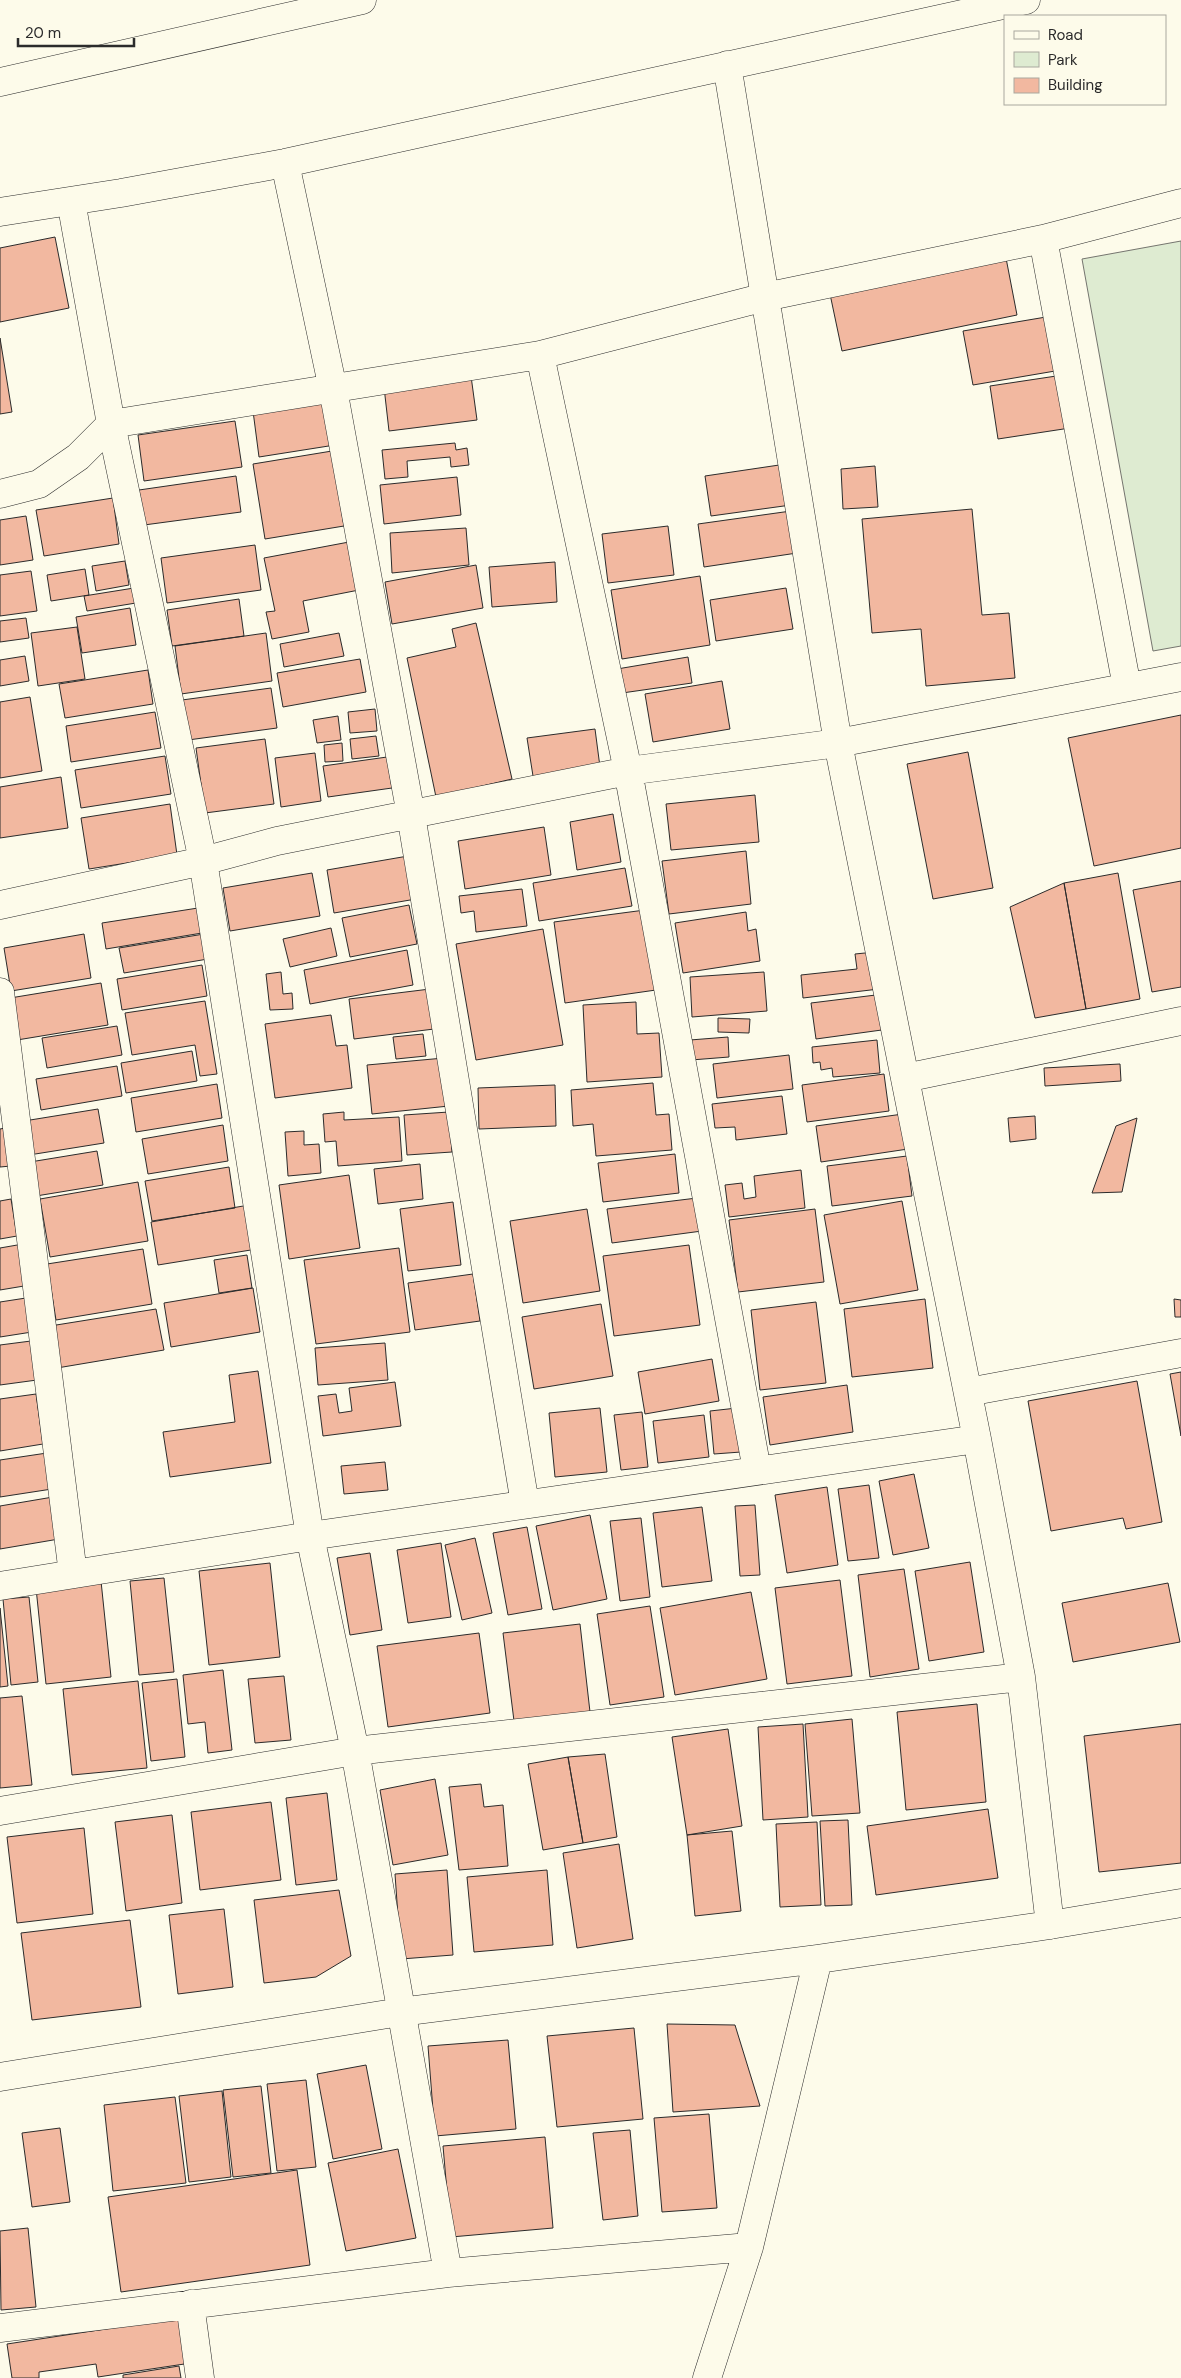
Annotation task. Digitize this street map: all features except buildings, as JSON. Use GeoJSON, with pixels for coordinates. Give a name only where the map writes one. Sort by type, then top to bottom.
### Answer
{"type":"FeatureCollection","features":[{"type":"Feature","properties":{"kind":"main road"},"geometry":{"type":"LineString","coordinates":[[0,82],[362,0]]}},
{"type":"Feature","properties":{"kind":"main road"},"geometry":{"type":"LineString","coordinates":[[0,212],[285,163],[1026,0]]}},
{"type":"Feature","properties":{"kind":"main road"},"geometry":{"type":"LineString","coordinates":[[727,65],[838,743],[968,1392],[1021,1677],[1050,1925]]}},
{"type":"Feature","properties":{"kind":"main road"},"geometry":{"type":"LineString","coordinates":[[285,163],[333,389],[411,814],[526,1504]]}},
{"type":"Feature","properties":{"kind":"main road"},"geometry":{"type":"LineString","coordinates":[[71,201],[111,424],[203,861],[310,1536],[355,1751],[448,2273]]}},
{"type":"Feature","properties":{"kind":"main road"},"geometry":{"type":"LineString","coordinates":[[0,494],[40,484],[78,457],[111,424],[540,355],[764,297],[1043,239],[1181,203]]}},
{"type":"Feature","properties":{"kind":"main road"},"geometry":{"type":"LineString","coordinates":[[1043,239],[1128,687]]}},
{"type":"Feature","properties":{"kind":"main road"},"geometry":{"type":"LineString","coordinates":[[540,355],[628,772],[757,1470]]}},
{"type":"Feature","properties":{"kind":"main road"},"geometry":{"type":"LineString","coordinates":[[0,905],[203,861],[277,841],[628,772],[838,743],[1181,678]]}},
{"type":"Feature","properties":{"kind":"main road"},"geometry":{"type":"LineString","coordinates":[[0,992],[73,1574]]}},
{"type":"Feature","properties":{"kind":"main road"},"geometry":{"type":"LineString","coordinates":[[904,1078],[1181,1021]]}},
{"type":"Feature","properties":{"kind":"main road"},"geometry":{"type":"LineString","coordinates":[[968,1392],[1181,1353]]}},
{"type":"Feature","properties":{"kind":"main road"},"geometry":{"type":"LineString","coordinates":[[0,1586],[310,1536],[977,1438]]}},
{"type":"Feature","properties":{"kind":"main road"},"geometry":{"type":"LineString","coordinates":[[0,1811],[355,1751],[1021,1677]]}},
{"type":"Feature","properties":{"kind":"main road"},"geometry":{"type":"LineString","coordinates":[[0,2077],[400,2012],[818,1959],[1050,1925],[1181,1903]]}},
{"type":"Feature","properties":{"kind":"main road"},"geometry":{"type":"LineString","coordinates":[[707,2378],[749,2247],[818,1959]]}},
{"type":"Feature","properties":{"kind":"main road"},"geometry":{"type":"LineString","coordinates":[[0,2328],[448,2273],[749,2247]]}},
{"type":"Feature","properties":{"kind":"main road"},"geometry":{"type":"LineString","coordinates":[[190,2304],[200,2378]]}},
{"type":"Feature","properties":{"kind":"green space"},"geometry":{"type":"Polygon","coordinates":[[[1181,241],[1181,646],[1153,651],[1082,259],[1181,241]]]}}]}
